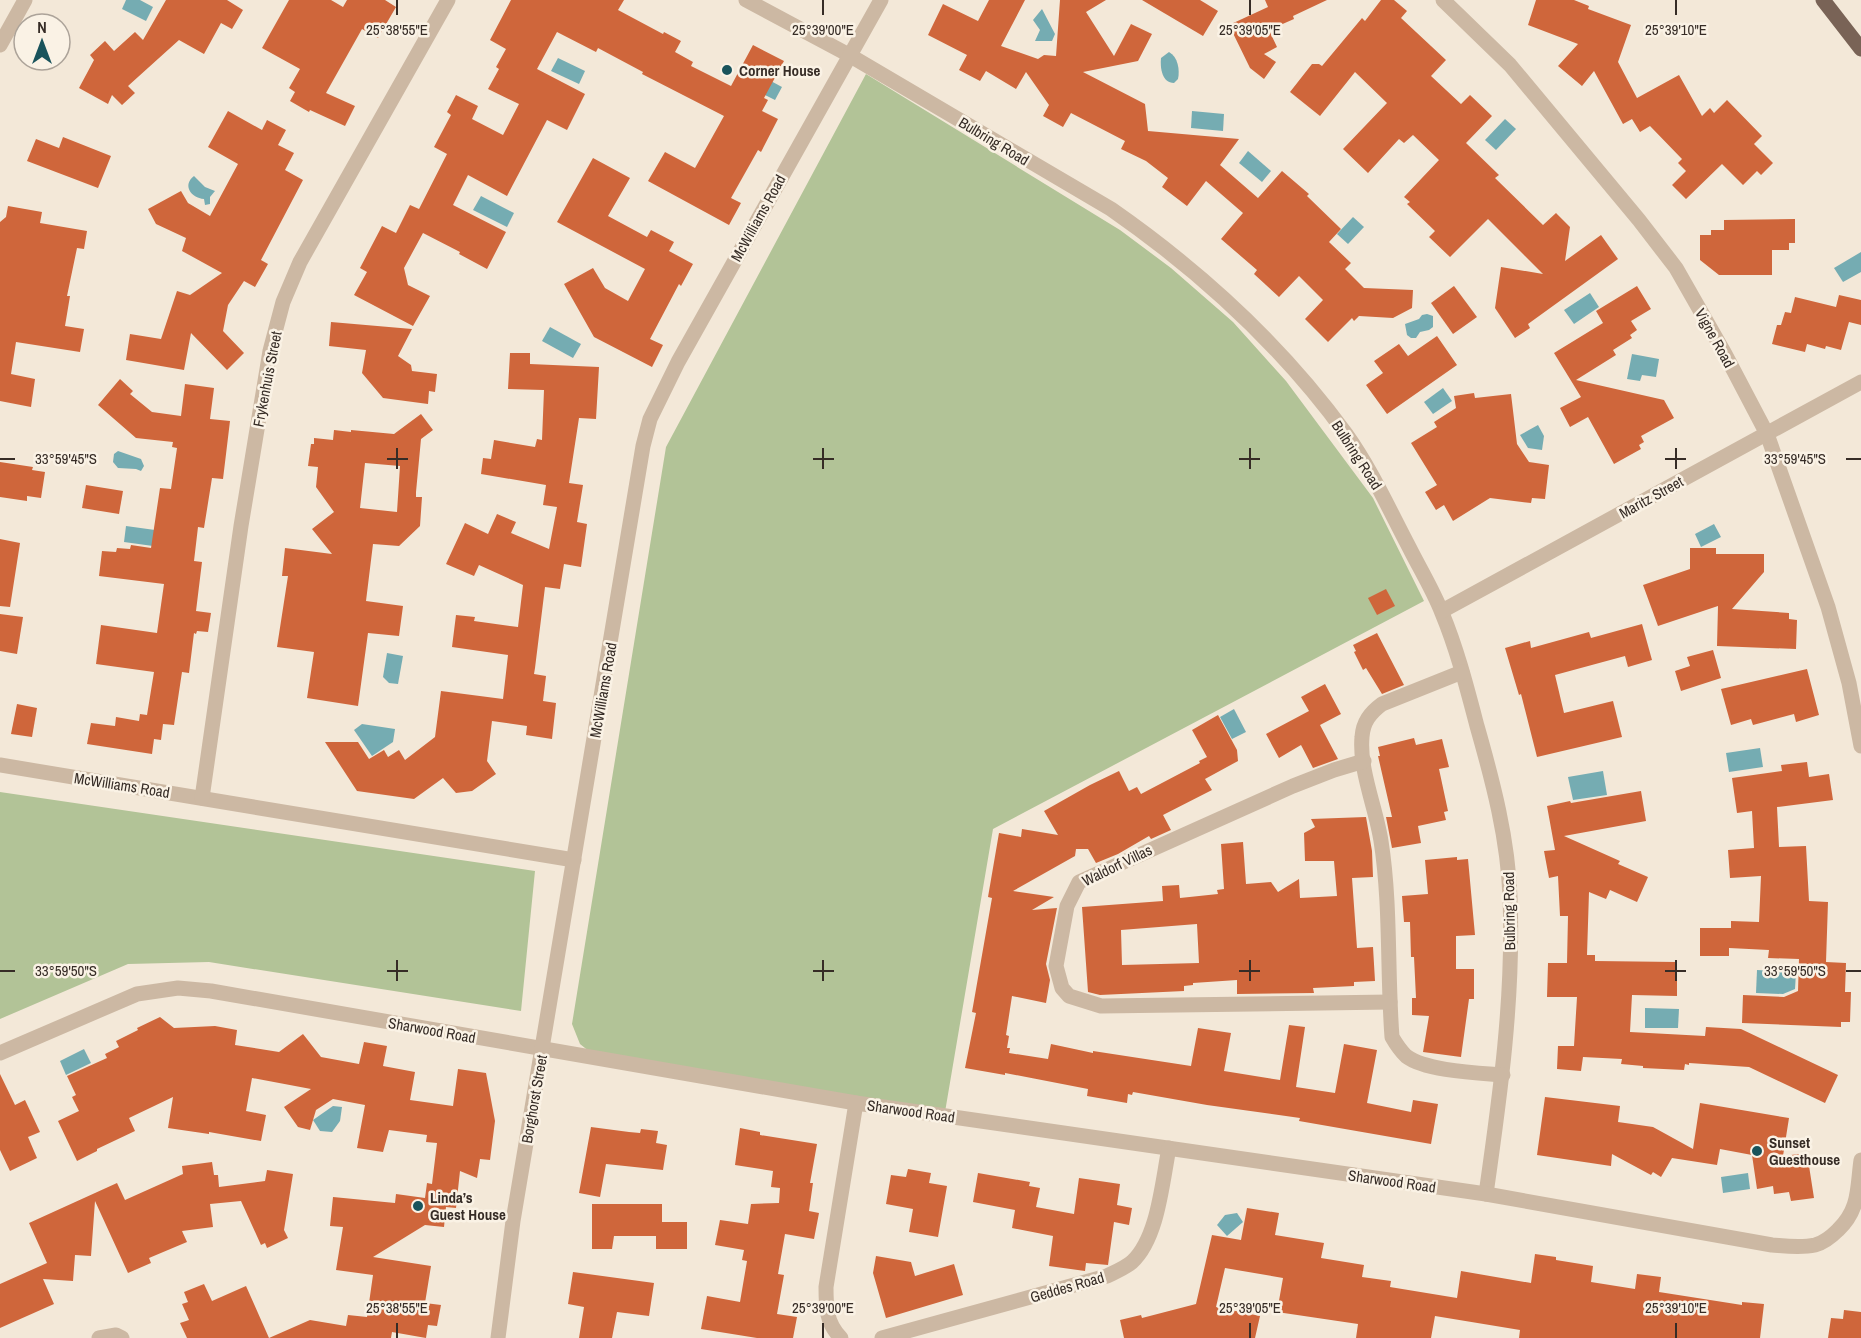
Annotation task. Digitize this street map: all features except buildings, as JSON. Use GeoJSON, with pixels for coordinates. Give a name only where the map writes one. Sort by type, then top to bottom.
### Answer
{"type":"FeatureCollection","features":[{"type":"Feature","properties":{"kind":"main road"},"geometry":{"type":"LineString","coordinates":[[1823,0],[1861,49]]}},
{"type":"Feature","properties":{"kind":"street"},"geometry":{"type":"LineString","coordinates":[[0,45],[25,0]]}},
{"type":"Feature","properties":{"kind":"street","name":"Frykenhuis Street"},"geometry":{"type":"LineString","coordinates":[[202,798],[247,491],[270,351],[283,302],[300,262],[448,0]]}},
{"type":"Feature","properties":{"kind":"street","name":"Bulbring Road"},"geometry":{"type":"LineString","coordinates":[[746,0],[849,55],[1111,209],[1152,238],[1247,319],[1311,390],[1346,435],[1378,486],[1442,611],[1490,770],[1507,856],[1511,943],[1503,1075],[1486,1194]]}},
{"type":"Feature","properties":{"kind":"street","name":"McWilliams Road"},"geometry":{"type":"LineString","coordinates":[[0,765],[574,860],[641,458],[650,419],[678,362],[881,0]]}},
{"type":"Feature","properties":{"kind":"street","name":"Vigne Road"},"geometry":{"type":"LineString","coordinates":[[1443,0],[1510,65],[1640,220],[1676,268],[1725,354],[1767,434],[1828,607],[1850,682],[1861,746]]}},
{"type":"Feature","properties":{"kind":"street","name":"Maritz Street"},"geometry":{"type":"LineString","coordinates":[[1442,611],[1861,382]]}},
{"type":"Feature","properties":{"kind":"street"},"geometry":{"type":"LineString","coordinates":[[1462,672],[1382,704],[1366,720],[1362,738],[1364,761],[1381,841],[1389,939],[1392,1037],[1408,1057],[1423,1063],[1464,1072],[1503,1075]]}},
{"type":"Feature","properties":{"kind":"street","name":"Waldorf Villas"},"geometry":{"type":"LineString","coordinates":[[1364,761],[1293,786],[1079,882],[1067,906],[1056,966],[1062,988],[1069,996],[1101,1006],[1390,1002]]}},
{"type":"Feature","properties":{"kind":"street","name":"Borghorst Street"},"geometry":{"type":"LineString","coordinates":[[498,1338],[513,1221],[574,860]]}},
{"type":"Feature","properties":{"kind":"street","name":"Sharwood Road"},"geometry":{"type":"LineString","coordinates":[[0,1053],[137,994],[177,988],[211,991],[856,1103],[1486,1194],[1772,1245],[1816,1245],[1832,1235],[1852,1214],[1861,1160]]}},
{"type":"Feature","properties":{"kind":"street"},"geometry":{"type":"LineString","coordinates":[[841,1338],[828,1321],[826,1287],[856,1103]]}},
{"type":"Feature","properties":{"kind":"street","name":"Geddes Road"},"geometry":{"type":"LineString","coordinates":[[882,1338],[1107,1276],[1130,1263],[1142,1250],[1152,1231],[1169,1148]]}},
{"type":"Feature","properties":{"kind":"street"},"geometry":{"type":"LineString","coordinates":[[99,1338],[116,1335],[122,1338]]}},
{"type":"Feature","properties":{"kind":"green space"},"geometry":{"type":"Polygon","coordinates":[[[866,74],[1120,230],[1171,268],[1233,322],[1286,381],[1373,498],[1424,601],[993,829],[945,1112],[595,1056],[580,1044],[572,1024],[666,447],[866,74]]]}},
{"type":"Feature","properties":{"kind":"green space"},"geometry":{"type":"Polygon","coordinates":[[[0,792],[535,871],[521,1011],[209,962],[128,964],[0,1019],[0,792]]]}},
{"type":"Feature","properties":{"kind":"water"},"geometry":{"type":"Polygon","coordinates":[[[126,0],[140,0],[153,7],[146,21],[122,9],[126,0]]]}},
{"type":"Feature","properties":{"kind":"water"},"geometry":{"type":"Polygon","coordinates":[[[1042,9],[1055,34],[1052,41],[1035,41],[1040,30],[1033,20],[1042,9]]]}},
{"type":"Feature","properties":{"kind":"water"},"geometry":{"type":"Polygon","coordinates":[[[1169,52],[1176,60],[1178,68],[1178,79],[1174,83],[1164,78],[1162,70],[1161,58],[1169,52]]]}},
{"type":"Feature","properties":{"kind":"water"},"geometry":{"type":"Polygon","coordinates":[[[558,58],[585,71],[579,84],[551,71],[558,58]]]}},
{"type":"Feature","properties":{"kind":"water"},"geometry":{"type":"Polygon","coordinates":[[[758,74],[782,87],[775,100],[751,88],[758,74]]]}},
{"type":"Feature","properties":{"kind":"water"},"geometry":{"type":"Polygon","coordinates":[[[1192,111],[1224,114],[1223,131],[1191,128],[1192,111]]]}},
{"type":"Feature","properties":{"kind":"water"},"geometry":{"type":"Polygon","coordinates":[[[1505,119],[1516,129],[1496,150],[1485,140],[1505,119]]]}},
{"type":"Feature","properties":{"kind":"water"},"geometry":{"type":"Polygon","coordinates":[[[1248,151],[1271,171],[1262,182],[1239,163],[1248,151]]]}},
{"type":"Feature","properties":{"kind":"water"},"geometry":{"type":"Polygon","coordinates":[[[194,176],[205,187],[215,191],[210,197],[210,204],[205,205],[204,199],[192,194],[188,187],[194,176]]]}},
{"type":"Feature","properties":{"kind":"water"},"geometry":{"type":"Polygon","coordinates":[[[481,196],[514,213],[507,227],[473,210],[481,196]]]}},
{"type":"Feature","properties":{"kind":"water"},"geometry":{"type":"Polygon","coordinates":[[[1353,217],[1364,227],[1348,244],[1337,234],[1353,217]]]}},
{"type":"Feature","properties":{"kind":"water"},"geometry":{"type":"Polygon","coordinates":[[[1861,252],[1861,272],[1843,282],[1834,268],[1861,252]]]}},
{"type":"Feature","properties":{"kind":"water"},"geometry":{"type":"Polygon","coordinates":[[[1590,293],[1599,307],[1574,324],[1564,310],[1590,293]]]}},
{"type":"Feature","properties":{"kind":"water"},"geometry":{"type":"Polygon","coordinates":[[[1427,314],[1433,316],[1433,327],[1420,332],[1416,338],[1407,335],[1405,324],[1427,314]]]}},
{"type":"Feature","properties":{"kind":"water"},"geometry":{"type":"Polygon","coordinates":[[[550,327],[581,344],[573,358],[542,341],[550,327]]]}},
{"type":"Feature","properties":{"kind":"water"},"geometry":{"type":"Polygon","coordinates":[[[1632,354],[1659,359],[1656,377],[1642,375],[1640,381],[1627,379],[1632,354]]]}},
{"type":"Feature","properties":{"kind":"water"},"geometry":{"type":"Polygon","coordinates":[[[1443,388],[1452,401],[1433,414],[1424,402],[1443,388]]]}},
{"type":"Feature","properties":{"kind":"water"},"geometry":{"type":"Polygon","coordinates":[[[1538,425],[1544,436],[1542,450],[1528,448],[1520,435],[1538,425]]]}},
{"type":"Feature","properties":{"kind":"water"},"geometry":{"type":"Polygon","coordinates":[[[118,451],[141,459],[144,466],[141,471],[118,468],[113,462],[114,454],[118,451]]]}},
{"type":"Feature","properties":{"kind":"water"},"geometry":{"type":"Polygon","coordinates":[[[1714,524],[1721,537],[1701,547],[1695,534],[1714,524]]]}},
{"type":"Feature","properties":{"kind":"water"},"geometry":{"type":"Polygon","coordinates":[[[126,526],[155,530],[153,546],[124,542],[126,526]]]}},
{"type":"Feature","properties":{"kind":"water"},"geometry":{"type":"Polygon","coordinates":[[[387,653],[403,656],[398,684],[389,683],[383,677],[387,653]]]}},
{"type":"Feature","properties":{"kind":"water"},"geometry":{"type":"Polygon","coordinates":[[[1234,709],[1246,732],[1232,739],[1220,717],[1234,709]]]}},
{"type":"Feature","properties":{"kind":"water"},"geometry":{"type":"Polygon","coordinates":[[[362,724],[395,729],[393,742],[372,756],[354,730],[362,724]]]}},
{"type":"Feature","properties":{"kind":"water"},"geometry":{"type":"Polygon","coordinates":[[[1760,748],[1763,767],[1729,772],[1726,753],[1760,748]]]}},
{"type":"Feature","properties":{"kind":"water"},"geometry":{"type":"Polygon","coordinates":[[[1603,771],[1607,795],[1573,800],[1568,777],[1603,771]]]}},
{"type":"Feature","properties":{"kind":"water"},"geometry":{"type":"Polygon","coordinates":[[[1757,970],[1796,972],[1795,989],[1783,994],[1756,993],[1757,970]]]}},
{"type":"Feature","properties":{"kind":"water"},"geometry":{"type":"Polygon","coordinates":[[[1645,1008],[1679,1009],[1678,1028],[1645,1028],[1645,1008]]]}},
{"type":"Feature","properties":{"kind":"water"},"geometry":{"type":"Polygon","coordinates":[[[84,1049],[91,1063],[66,1075],[60,1061],[84,1049]]]}},
{"type":"Feature","properties":{"kind":"water"},"geometry":{"type":"Polygon","coordinates":[[[333,1106],[342,1107],[340,1121],[332,1132],[320,1131],[313,1120],[333,1106]]]}},
{"type":"Feature","properties":{"kind":"water"},"geometry":{"type":"Polygon","coordinates":[[[1748,1173],[1750,1189],[1723,1193],[1721,1177],[1748,1173]]]}},
{"type":"Feature","properties":{"kind":"water"},"geometry":{"type":"Polygon","coordinates":[[[1237,1213],[1243,1222],[1227,1236],[1217,1225],[1225,1215],[1237,1213]]]}},
{"type":"Feature","properties":{"kind":"place","name":"Corner House"},"geometry":{"type":"Point","coordinates":[727,70]}},
{"type":"Feature","properties":{"kind":"place","name":"Sunset Guesthouse"},"geometry":{"type":"Point","coordinates":[1757,1151]}},
{"type":"Feature","properties":{"kind":"place","name":"Linda’s Guest House"},"geometry":{"type":"Point","coordinates":[418,1206]}}]}
